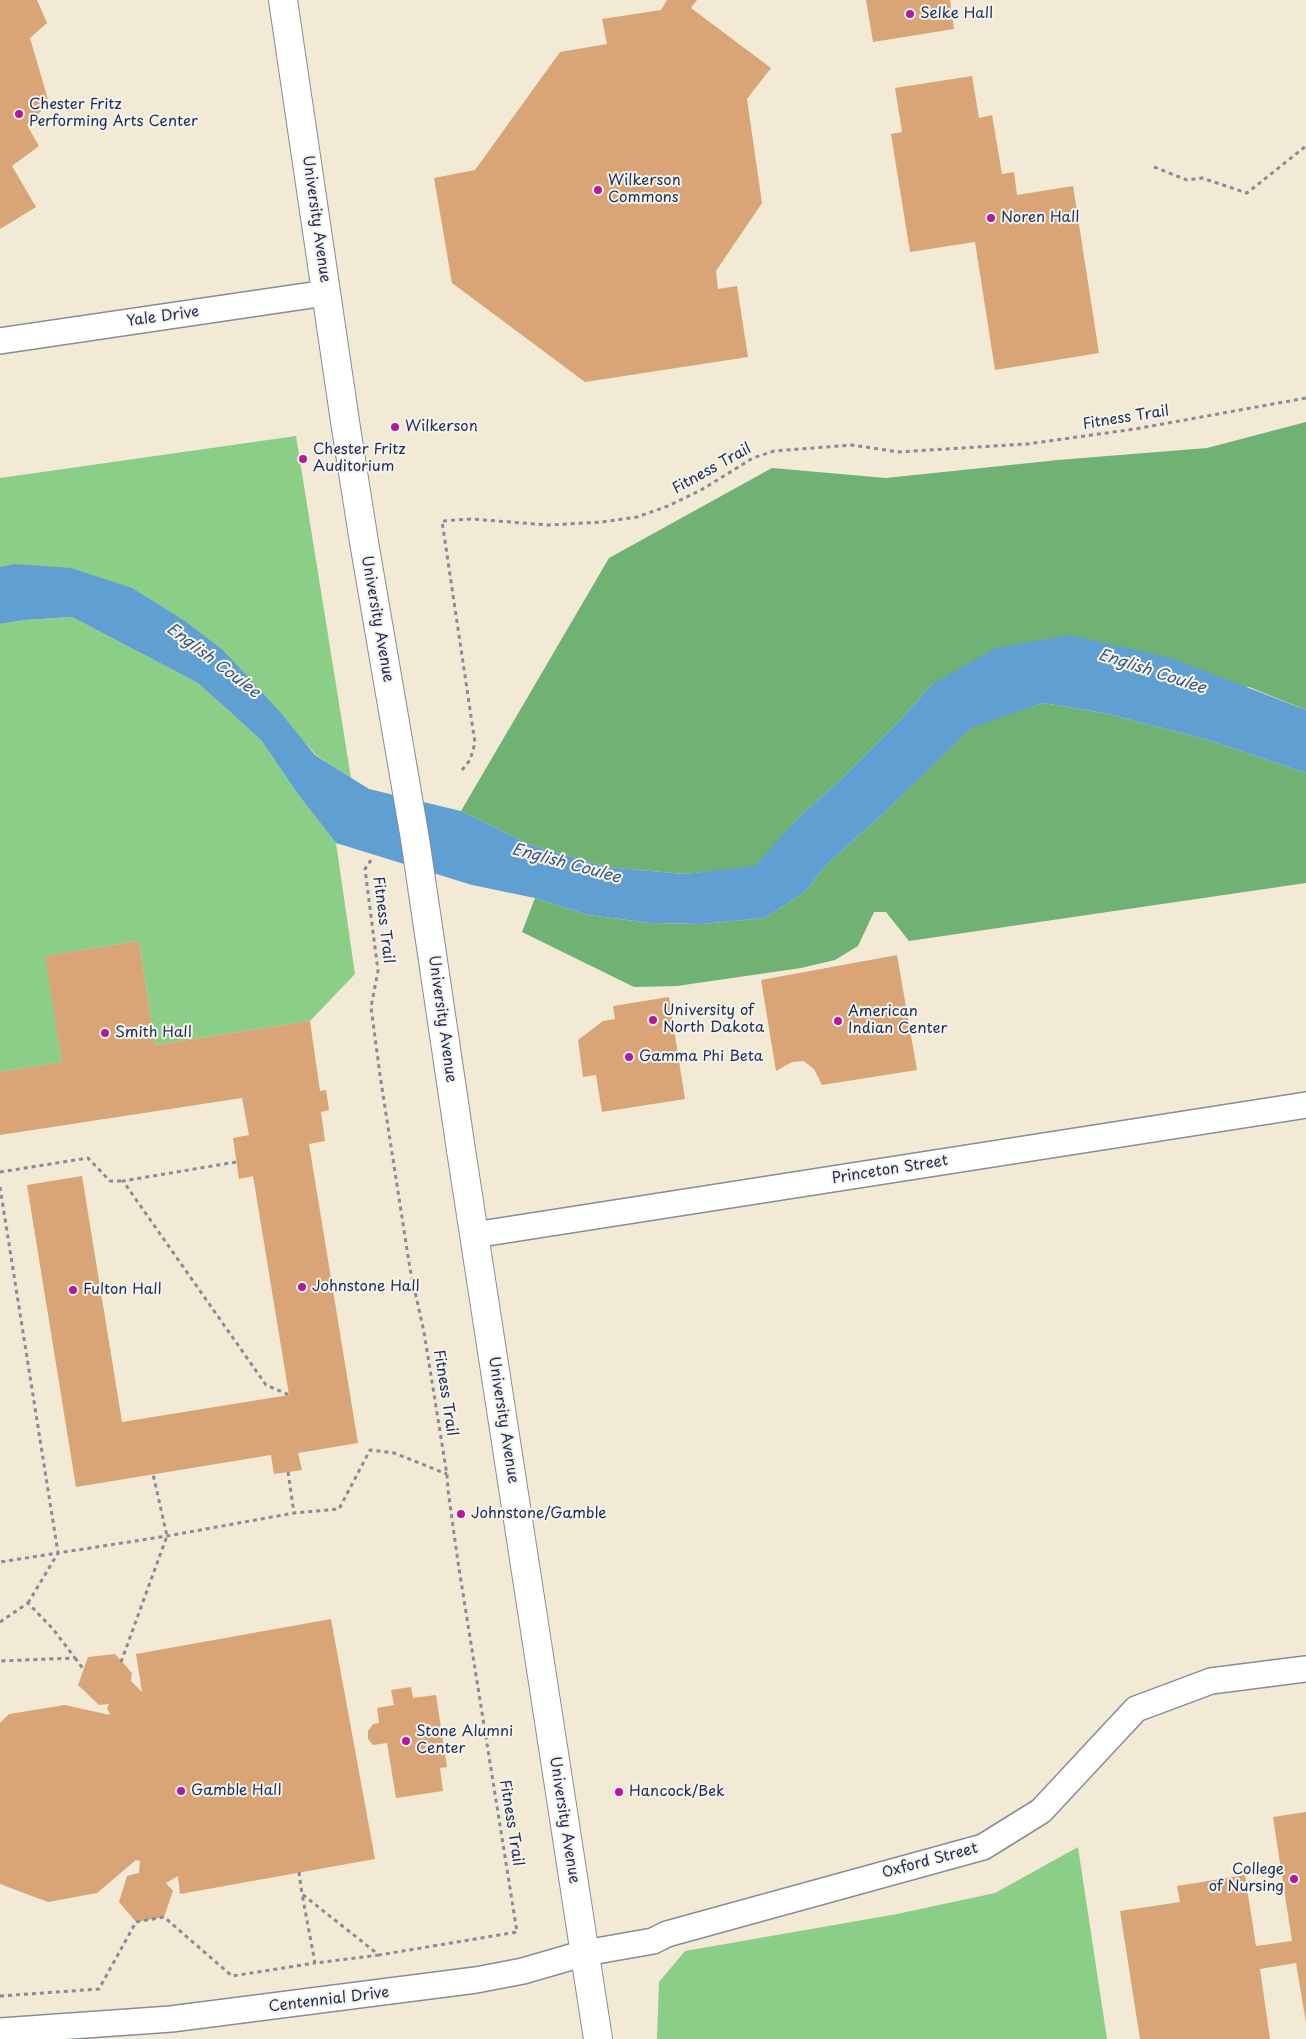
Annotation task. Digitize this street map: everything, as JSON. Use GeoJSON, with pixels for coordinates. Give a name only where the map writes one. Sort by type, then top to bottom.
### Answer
{"type":"FeatureCollection","features":[{"type":"Feature","properties":{"kind":"street","name":"University Avenue"},"geometry":{"type":"LineString","coordinates":[[283,0],[364,542],[415,839],[598,2039]]}},
{"type":"Feature","properties":{"kind":"street","name":"Yale Drive"},"geometry":{"type":"LineString","coordinates":[[0,341],[326,293]]}},
{"type":"Feature","properties":{"kind":"street","name":"Princeton Street"},"geometry":{"type":"LineString","coordinates":[[474,1235],[1306,1105]]}},
{"type":"Feature","properties":{"kind":"street","name":"Oxford Street"},"geometry":{"type":"LineString","coordinates":[[654,1941],[668,1934],[983,1847],[1041,1811],[1136,1709],[1211,1681],[1306,1668]]}},
{"type":"Feature","properties":{"kind":"street","name":"Centennial Drive"},"geometry":{"type":"LineString","coordinates":[[0,2031],[171,2020],[358,1997],[523,1972],[585,1953],[654,1941]]}},
{"type":"Feature","properties":{"kind":"path"},"geometry":{"type":"LineString","coordinates":[[1154,167],[1187,180],[1202,178],[1247,193],[1306,146]]}},
{"type":"Feature","properties":{"kind":"path","name":"Fitness Trail"},"geometry":{"type":"LineString","coordinates":[[462,770],[470,760],[476,743],[442,521],[471,519],[548,524],[602,522],[637,517],[668,506],[701,490],[754,458],[774,451],[852,445],[899,452],[1027,444],[1134,430],[1306,398]]}},
{"type":"Feature","properties":{"kind":"path","name":"Fitness Trail"},"geometry":{"type":"LineString","coordinates":[[371,860],[365,869],[378,971],[371,1007],[410,1269],[424,1332],[447,1475],[458,1562],[517,1932],[379,1955]]}},
{"type":"Feature","properties":{"kind":"path"},"geometry":{"type":"LineString","coordinates":[[0,1172],[88,1158],[110,1181],[123,1181],[236,1162]]}},
{"type":"Feature","properties":{"kind":"path"},"geometry":{"type":"LineString","coordinates":[[123,1181],[266,1385],[289,1395]]}},
{"type":"Feature","properties":{"kind":"path"},"geometry":{"type":"LineString","coordinates":[[0,1187],[58,1553],[28,1603],[0,1622]]}},
{"type":"Feature","properties":{"kind":"path"},"geometry":{"type":"LineString","coordinates":[[0,1562],[167,1536],[294,1513],[339,1509],[370,1450],[394,1454],[447,1475]]}},
{"type":"Feature","properties":{"kind":"path"},"geometry":{"type":"LineString","coordinates":[[288,1472],[294,1513]]}},
{"type":"Feature","properties":{"kind":"path"},"geometry":{"type":"LineString","coordinates":[[121,1662],[167,1536],[154,1474]]}},
{"type":"Feature","properties":{"kind":"path"},"geometry":{"type":"LineString","coordinates":[[28,1603],[53,1629],[84,1670]]}},
{"type":"Feature","properties":{"kind":"path"},"geometry":{"type":"LineString","coordinates":[[0,1661],[75,1658]]}},
{"type":"Feature","properties":{"kind":"path"},"geometry":{"type":"LineString","coordinates":[[299,1872],[316,1963]]}},
{"type":"Feature","properties":{"kind":"path"},"geometry":{"type":"LineString","coordinates":[[302,1894],[379,1955]]}},
{"type":"Feature","properties":{"kind":"path"},"geometry":{"type":"LineString","coordinates":[[0,1996],[99,1988],[136,1922],[164,1917],[232,1976],[379,1955]]}},
{"type":"Feature","properties":{"kind":"green space"},"geometry":{"type":"Polygon","coordinates":[[[1306,422],[1306,710],[1249,687],[932,684],[905,715],[839,781],[797,819],[755,867],[684,874],[607,867],[531,845],[461,811],[609,558],[772,468],[886,478],[1058,460],[1207,448],[1306,422]]]}},
{"type":"Feature","properties":{"kind":"green space"},"geometry":{"type":"Polygon","coordinates":[[[296,436],[351,778],[316,755],[224,651],[0,568],[0,478],[296,436]]]}},
{"type":"Feature","properties":{"kind":"green space"},"geometry":{"type":"Polygon","coordinates":[[[72,617],[198,683],[261,740],[300,797],[336,843],[355,974],[310,1021],[155,1045],[139,941],[46,956],[62,1062],[0,1072],[0,624],[24,620],[72,617]]]}},
{"type":"Feature","properties":{"kind":"green space"},"geometry":{"type":"Polygon","coordinates":[[[1043,703],[1104,713],[1205,739],[1306,773],[1306,883],[909,941],[886,912],[874,912],[858,946],[835,960],[801,968],[677,986],[634,987],[522,932],[535,898],[588,915],[651,923],[702,924],[765,918],[806,891],[825,866],[887,810],[971,727],[1043,703]]]}},
{"type":"Feature","properties":{"kind":"green space"},"geometry":{"type":"Polygon","coordinates":[[[1078,1847],[1107,2039],[657,2039],[659,1982],[685,1951],[897,1914],[995,1893],[1078,1847]]]}},
{"type":"Feature","properties":{"kind":"water","name":"English Coulee"},"geometry":{"type":"Polygon","coordinates":[[[15,564],[71,568],[132,588],[185,621],[224,651],[280,712],[315,755],[369,789],[461,811],[531,845],[607,867],[684,874],[755,866],[797,819],[839,781],[905,715],[932,684],[996,648],[1070,635],[1171,658],[1306,710],[1306,773],[1205,739],[1104,713],[1043,703],[971,728],[887,810],[825,866],[806,891],[765,918],[702,924],[651,923],[588,915],[535,898],[472,885],[336,843],[300,797],[261,740],[198,683],[72,617],[24,620],[0,624],[0,567],[15,564]]]}},
{"type":"Feature","properties":{"kind":"building","name":"Chester Fritz Performing Arts Center"},"geometry":{"type":"Polygon","coordinates":[[[0,0],[37,0],[47,23],[30,38],[49,103],[27,125],[39,146],[12,166],[36,207],[0,229],[0,0]]]}},
{"type":"Feature","properties":{"kind":"building","name":"Wilkerson Commons"},"geometry":{"type":"Polygon","coordinates":[[[667,0],[697,0],[691,8],[771,68],[747,99],[762,203],[716,271],[718,289],[737,286],[748,357],[585,382],[452,283],[434,178],[475,170],[560,52],[607,44],[602,19],[661,10],[667,0]]]}},
{"type":"Feature","properties":{"kind":"building","name":"Selke Hall"},"geometry":{"type":"Polygon","coordinates":[[[866,0],[950,0],[954,29],[873,42],[866,0]]]}},
{"type":"Feature","properties":{"kind":"building","name":"Noren Hall"},"geometry":{"type":"Polygon","coordinates":[[[972,76],[979,118],[992,115],[1002,174],[1014,172],[1017,195],[1073,186],[1099,353],[995,370],[975,242],[910,252],[891,134],[902,132],[895,88],[972,76]]]}},
{"type":"Feature","properties":{"kind":"building"},"geometry":{"type":"Polygon","coordinates":[[[139,941],[155,1045],[310,1021],[320,1091],[326,1090],[329,1110],[321,1112],[325,1141],[309,1144],[358,1443],[298,1453],[302,1470],[274,1474],[271,1455],[76,1487],[27,1185],[82,1176],[122,1422],[289,1395],[253,1176],[239,1179],[233,1138],[249,1135],[242,1098],[0,1135],[0,1072],[62,1062],[45,956],[139,941]]]}},
{"type":"Feature","properties":{"kind":"building","name":"American Indian Center"},"geometry":{"type":"Polygon","coordinates":[[[897,955],[917,1070],[822,1085],[814,1069],[804,1061],[792,1062],[776,1071],[761,980],[897,955]]]}},
{"type":"Feature","properties":{"kind":"building","name":"Gamma Phi Beta"},"geometry":{"type":"Polygon","coordinates":[[[669,997],[685,1099],[602,1112],[596,1075],[583,1077],[578,1040],[603,1021],[615,1019],[613,1006],[669,997]]]}},
{"type":"Feature","properties":{"kind":"building","name":"Gamble Hall"},"geometry":{"type":"Polygon","coordinates":[[[331,1619],[375,1859],[180,1894],[178,1876],[166,1883],[173,1891],[164,1917],[136,1922],[119,1902],[127,1876],[139,1873],[140,1861],[136,1860],[97,1893],[48,1902],[0,1884],[0,1723],[9,1714],[65,1705],[110,1715],[107,1708],[109,1704],[99,1705],[78,1685],[88,1657],[115,1654],[132,1673],[131,1681],[142,1692],[136,1654],[331,1619]]]}},
{"type":"Feature","properties":{"kind":"building","name":"Stone Alumni Center"},"geometry":{"type":"Polygon","coordinates":[[[411,1687],[413,1698],[436,1695],[447,1767],[440,1768],[443,1791],[396,1798],[387,1743],[373,1745],[368,1739],[368,1731],[373,1724],[379,1723],[377,1708],[394,1705],[391,1690],[411,1687]]]}},
{"type":"Feature","properties":{"kind":"building"},"geometry":{"type":"Polygon","coordinates":[[[1306,1812],[1306,2023],[1296,1963],[1260,1969],[1270,2039],[1140,2039],[1120,1911],[1180,1902],[1177,1886],[1245,1875],[1256,1946],[1292,1941],[1273,1817],[1306,1812]]]}},
{"type":"Feature","properties":{"kind":"place","name":"Selke Hall"},"geometry":{"type":"Point","coordinates":[910,14]}},
{"type":"Feature","properties":{"kind":"place","name":"Chester Fritz Performing Arts Center"},"geometry":{"type":"Point","coordinates":[19,114]}},
{"type":"Feature","properties":{"kind":"place","name":"Wilkerson Commons"},"geometry":{"type":"Point","coordinates":[598,190]}},
{"type":"Feature","properties":{"kind":"place","name":"Noren Hall"},"geometry":{"type":"Point","coordinates":[991,218]}},
{"type":"Feature","properties":{"kind":"place","name":"Wilkerson"},"geometry":{"type":"Point","coordinates":[395,427]}},
{"type":"Feature","properties":{"kind":"place","name":"Chester Fritz Auditorium"},"geometry":{"type":"Point","coordinates":[303,459]}},
{"type":"Feature","properties":{"kind":"place","name":"University of North Dakota"},"geometry":{"type":"Point","coordinates":[653,1020]}},
{"type":"Feature","properties":{"kind":"place","name":"American Indian Center"},"geometry":{"type":"Point","coordinates":[838,1021]}},
{"type":"Feature","properties":{"kind":"place","name":"Smith Hall"},"geometry":{"type":"Point","coordinates":[105,1033]}},
{"type":"Feature","properties":{"kind":"place","name":"Gamma Phi Beta"},"geometry":{"type":"Point","coordinates":[629,1057]}},
{"type":"Feature","properties":{"kind":"place","name":"Johnstone Hall"},"geometry":{"type":"Point","coordinates":[302,1287]}},
{"type":"Feature","properties":{"kind":"place","name":"Fulton Hall"},"geometry":{"type":"Point","coordinates":[73,1290]}},
{"type":"Feature","properties":{"kind":"place","name":"Johnstone/Gamble"},"geometry":{"type":"Point","coordinates":[461,1514]}},
{"type":"Feature","properties":{"kind":"place","name":"Stone Alumni Center"},"geometry":{"type":"Point","coordinates":[406,1741]}},
{"type":"Feature","properties":{"kind":"place","name":"Gamble Hall"},"geometry":{"type":"Point","coordinates":[181,1791]}},
{"type":"Feature","properties":{"kind":"place","name":"Hancock/Bek"},"geometry":{"type":"Point","coordinates":[619,1792]}},
{"type":"Feature","properties":{"kind":"place","name":"College of Nursing"},"geometry":{"type":"Point","coordinates":[1294,1879]}}]}
